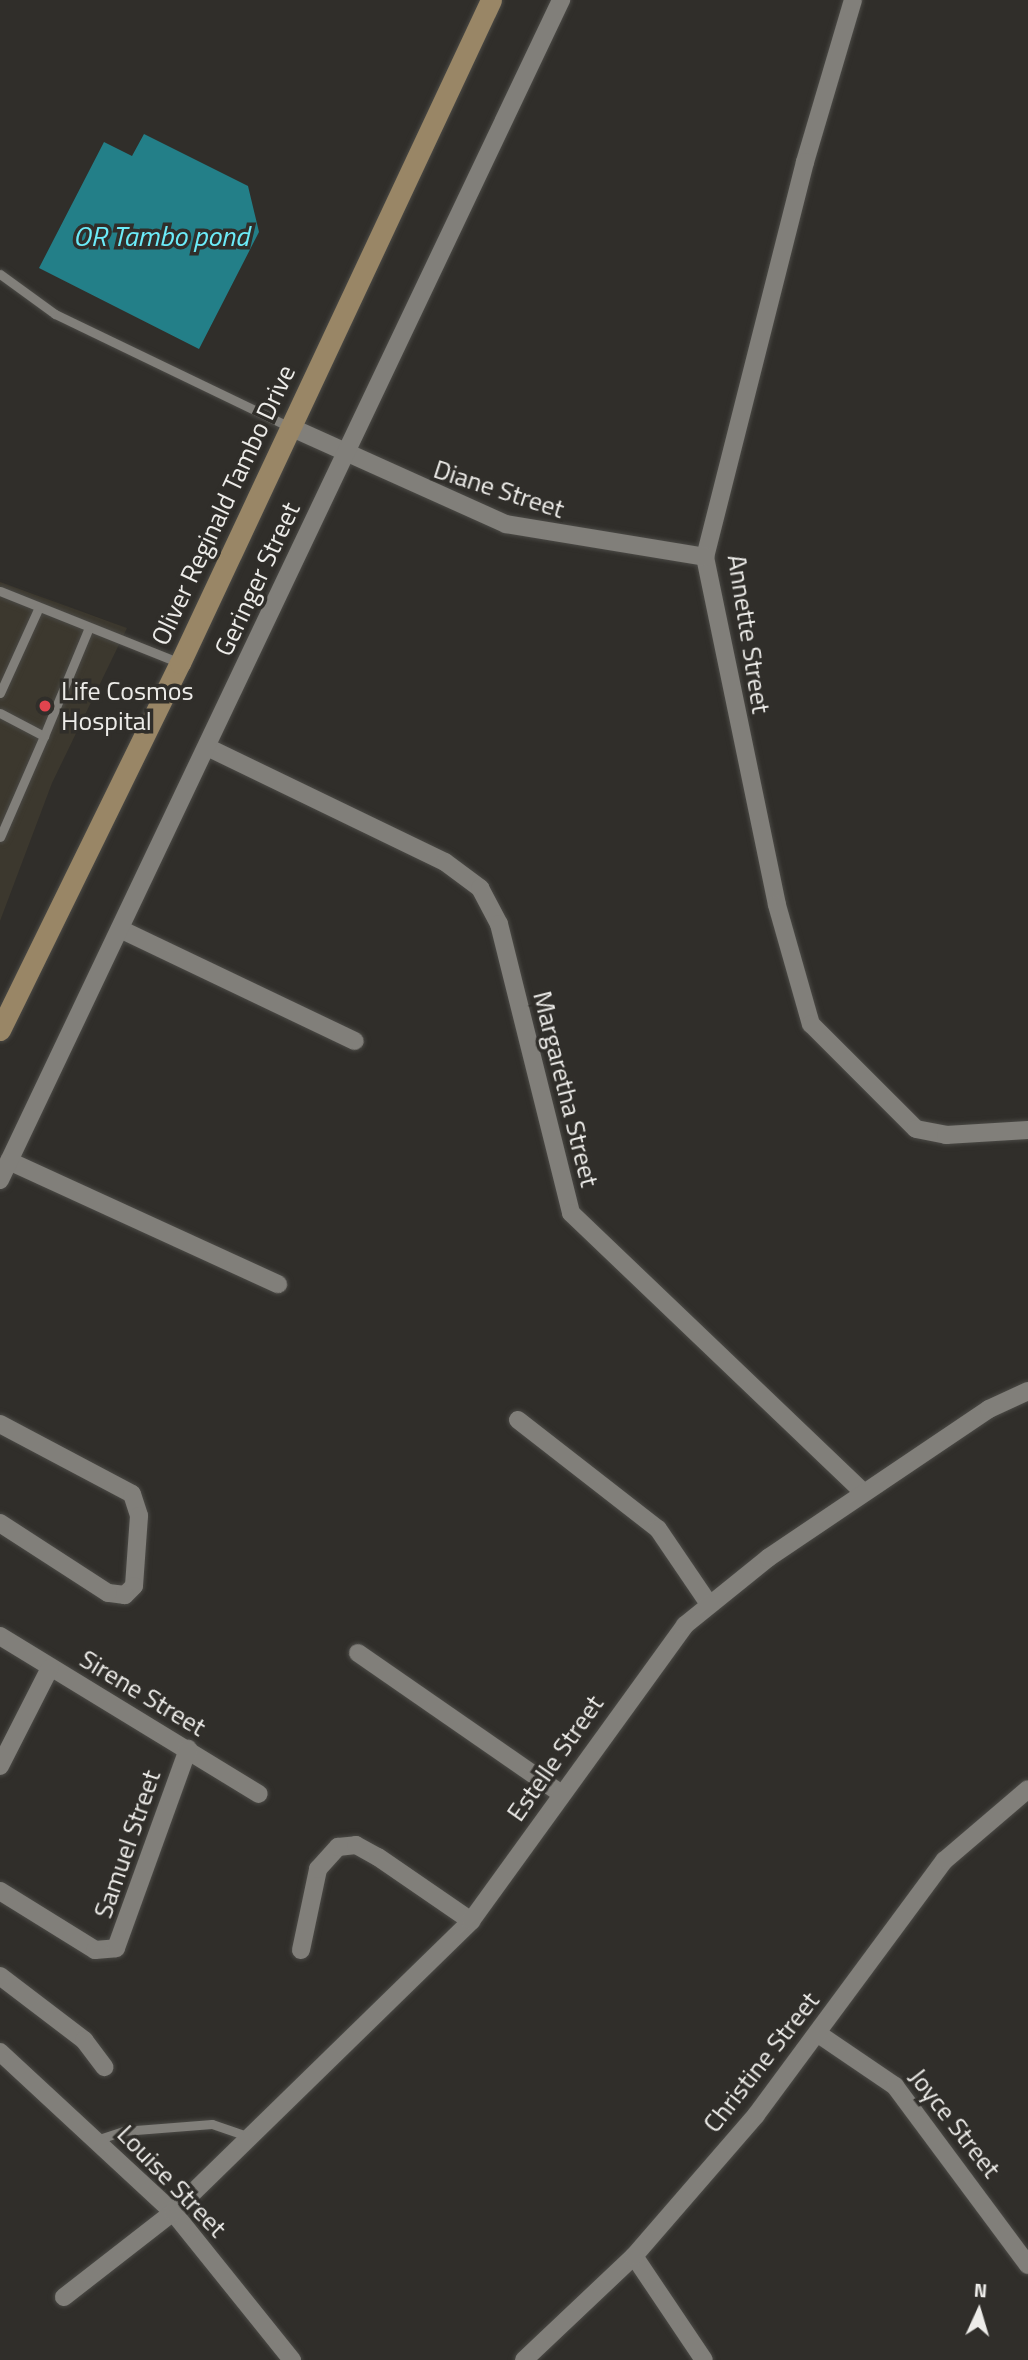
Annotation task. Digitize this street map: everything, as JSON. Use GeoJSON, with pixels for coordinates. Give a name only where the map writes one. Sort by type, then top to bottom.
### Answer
{"type":"FeatureCollection","features":[{"type":"Feature","properties":{"kind":"main road","name":"Oliver Reginald Tambo Drive"},"geometry":{"type":"LineString","coordinates":[[0,1030],[180,663],[491,0]]}},
{"type":"Feature","properties":{"kind":"main road"},"geometry":{"type":"LineString","coordinates":[[0,992],[36,955]]}},
{"type":"Feature","properties":{"kind":"street","name":"Geringer Street"},"geometry":{"type":"LineString","coordinates":[[0,1180],[561,0]]}},
{"type":"Feature","properties":{"kind":"street","name":"Annette Street"},"geometry":{"type":"LineString","coordinates":[[853,0],[805,162],[705,556],[763,843],[811,1024],[916,1129],[946,1135],[1028,1130]]}},
{"type":"Feature","properties":{"kind":"street","name":"Diane Street"},"geometry":{"type":"LineString","coordinates":[[290,427],[506,524],[705,556]]}},
{"type":"Feature","properties":{"kind":"street","name":"Margaretha Street"},"geometry":{"type":"LineString","coordinates":[[207,747],[426,853],[480,888],[499,924],[571,1213],[864,1493]]}},
{"type":"Feature","properties":{"kind":"street"},"geometry":{"type":"LineString","coordinates":[[120,929],[355,1041]]}},
{"type":"Feature","properties":{"kind":"street"},"geometry":{"type":"LineString","coordinates":[[9,1161],[278,1283]]}},
{"type":"Feature","properties":{"kind":"street","name":"Estelle Street"},"geometry":{"type":"LineString","coordinates":[[64,2297],[173,2213],[471,1921],[666,1647],[709,1604],[864,1493],[989,1409],[1028,1391]]}},
{"type":"Feature","properties":{"kind":"street"},"geometry":{"type":"LineString","coordinates":[[518,1420],[658,1529],[709,1604]]}},
{"type":"Feature","properties":{"kind":"street"},"geometry":{"type":"LineString","coordinates":[[0,1424],[132,1494],[139,1516],[134,1586],[125,1595],[108,1593],[0,1522]]}},
{"type":"Feature","properties":{"kind":"street","name":"Sirene Street"},"geometry":{"type":"LineString","coordinates":[[0,1636],[259,1794]]}},
{"type":"Feature","properties":{"kind":"street"},"geometry":{"type":"LineString","coordinates":[[358,1653],[562,1794]]}},
{"type":"Feature","properties":{"kind":"street"},"geometry":{"type":"LineString","coordinates":[[0,1766],[50,1668]]}},
{"type":"Feature","properties":{"kind":"street","name":"Samuel Street"},"geometry":{"type":"LineString","coordinates":[[0,1891],[96,1950],[116,1948],[188,1749]]}},
{"type":"Feature","properties":{"kind":"street","name":"Christine Street"},"geometry":{"type":"LineString","coordinates":[[524,2360],[635,2256],[821,2035],[906,1905],[944,1860],[1028,1789]]}},
{"type":"Feature","properties":{"kind":"street"},"geometry":{"type":"LineString","coordinates":[[301,1950],[318,1869],[338,1847],[356,1846],[378,1857],[471,1921]]}},
{"type":"Feature","properties":{"kind":"street"},"geometry":{"type":"LineString","coordinates":[[0,1976],[84,2040],[104,2067]]}},
{"type":"Feature","properties":{"kind":"street","name":"Joyce Street"},"geometry":{"type":"LineString","coordinates":[[821,2035],[895,2086],[1028,2265]]}},
{"type":"Feature","properties":{"kind":"street","name":"Louise Street"},"geometry":{"type":"LineString","coordinates":[[0,2052],[173,2213],[292,2360]]}},
{"type":"Feature","properties":{"kind":"street"},"geometry":{"type":"LineString","coordinates":[[635,2256],[704,2360]]}},
{"type":"Feature","properties":{"kind":"lane"},"geometry":{"type":"LineString","coordinates":[[0,274],[55,314],[290,427]]}},
{"type":"Feature","properties":{"kind":"lane"},"geometry":{"type":"LineString","coordinates":[[0,591],[88,630],[180,663]]}},
{"type":"Feature","properties":{"kind":"lane"},"geometry":{"type":"LineString","coordinates":[[0,693],[39,607]]}},
{"type":"Feature","properties":{"kind":"lane"},"geometry":{"type":"LineString","coordinates":[[0,837],[88,630]]}},
{"type":"Feature","properties":{"kind":"lane"},"geometry":{"type":"LineString","coordinates":[[0,713],[44,736]]}},
{"type":"Feature","properties":{"kind":"lane"},"geometry":{"type":"LineString","coordinates":[[96,2140],[123,2131],[212,2124],[250,2137]]}},
{"type":"Feature","properties":{"kind":"shaded area","name":"Life Cosmos Hospital"},"geometry":{"type":"Polygon","coordinates":[[[0,582],[127,628],[52,783],[0,921],[0,582]]]}},
{"type":"Feature","properties":{"kind":"water","name":"OR Tambo pond"},"geometry":{"type":"Polygon","coordinates":[[[144,134],[248,186],[259,232],[199,349],[39,268],[104,142],[132,156],[144,134]]]}},
{"type":"Feature","properties":{"kind":"place","name":"Life Cosmos Hospital"},"geometry":{"type":"Point","coordinates":[45,706]}}]}
